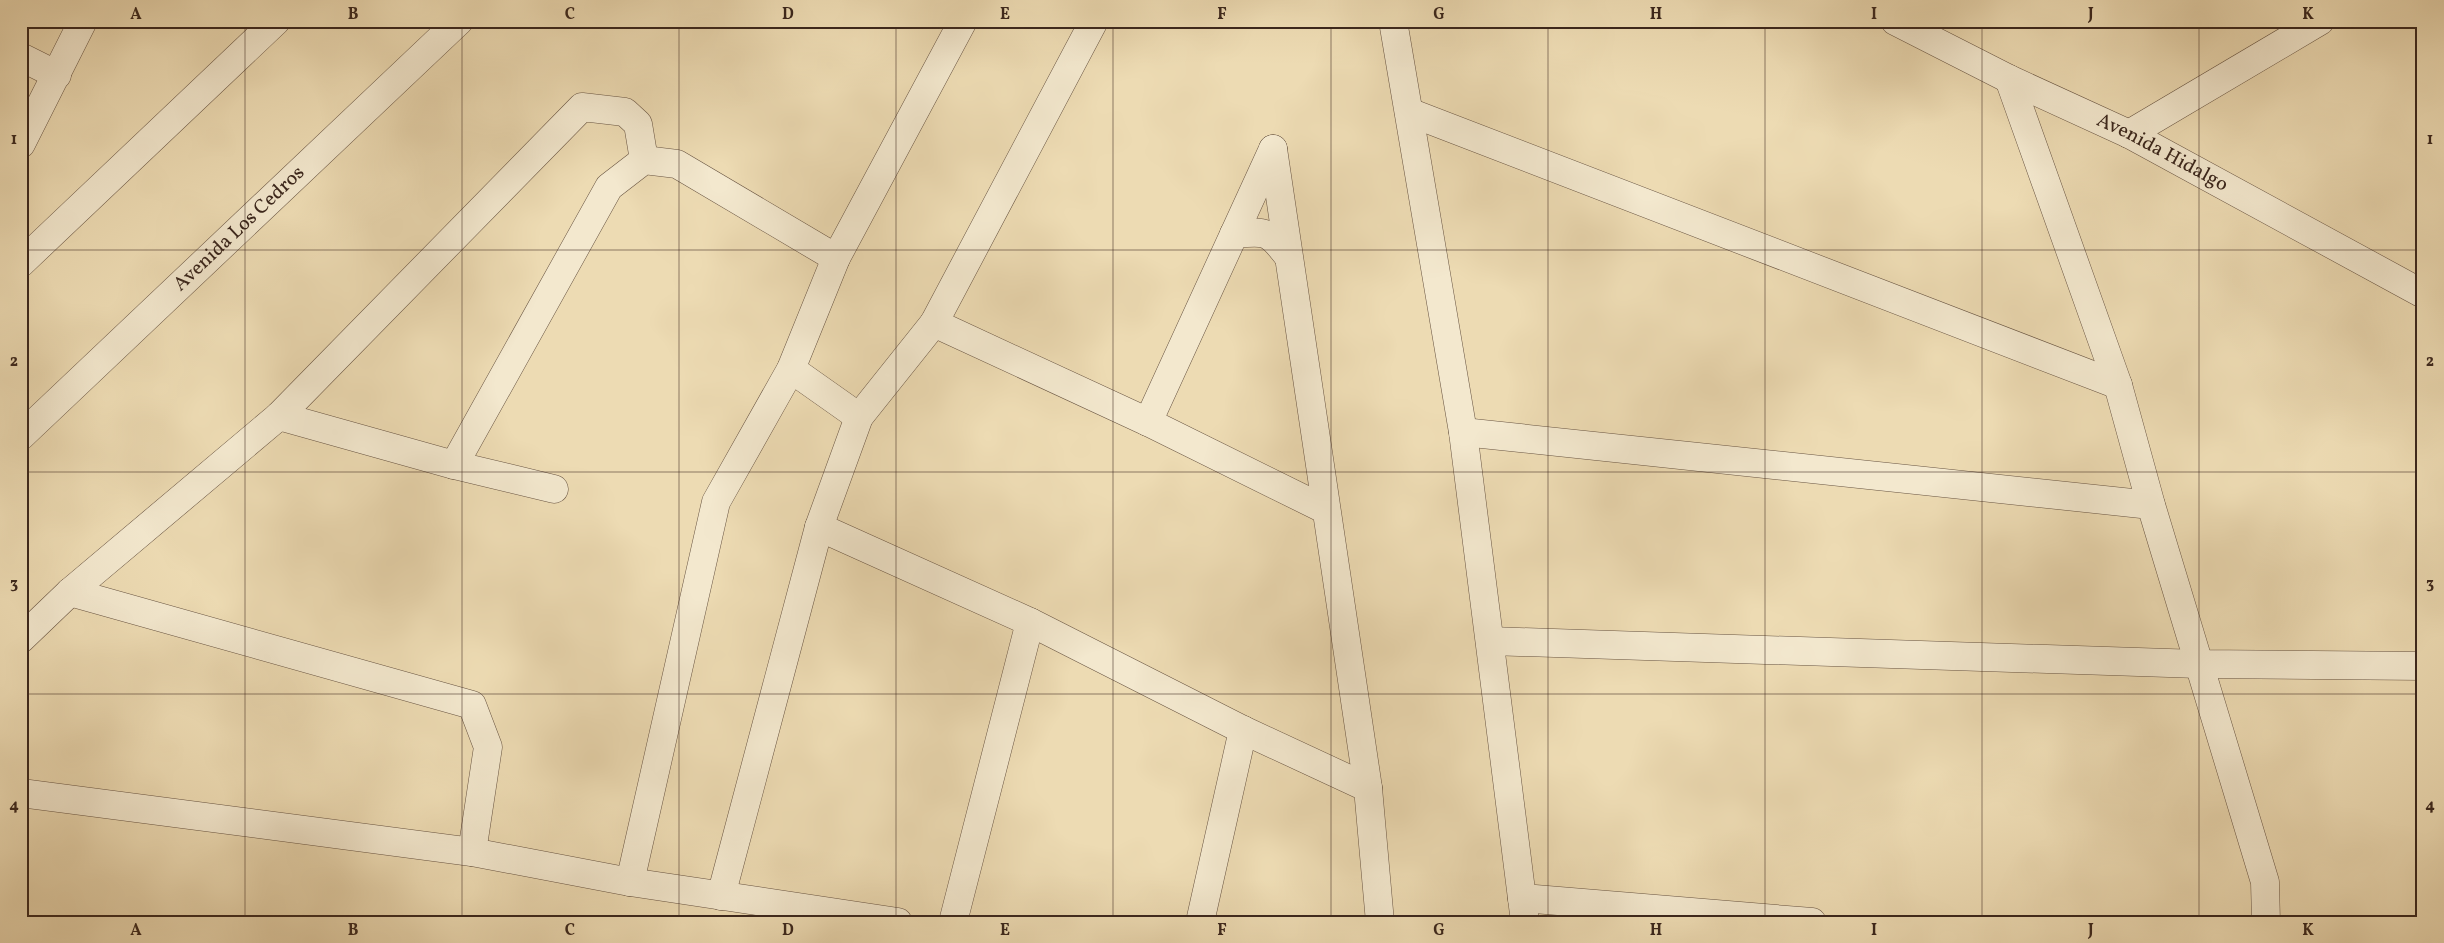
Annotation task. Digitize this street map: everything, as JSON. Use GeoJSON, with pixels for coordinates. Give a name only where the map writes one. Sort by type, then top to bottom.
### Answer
{"type":"FeatureCollection","features":[{"type":"Feature","properties":{"kind":"street"},"geometry":{"type":"LineString","coordinates":[[21,144],[83,21]]}},
{"type":"Feature","properties":{"kind":"street"},"geometry":{"type":"LineString","coordinates":[[21,263],[276,21]]}},
{"type":"Feature","properties":{"kind":"street","name":"Avenida Los Cedros"},"geometry":{"type":"LineString","coordinates":[[21,436],[459,21]]}},
{"type":"Feature","properties":{"kind":"street"},"geometry":{"type":"LineString","coordinates":[[630,882],[716,502],[791,369],[836,258],[963,21]]}},
{"type":"Feature","properties":{"kind":"street"},"geometry":{"type":"LineString","coordinates":[[721,896],[819,527],[859,417],[934,323],[1094,21]]}},
{"type":"Feature","properties":{"kind":"street"},"geometry":{"type":"LineString","coordinates":[[1393,21],[1463,432],[1524,910],[1812,922]]}},
{"type":"Feature","properties":{"kind":"street","name":"Avenida Hidalgo"},"geometry":{"type":"LineString","coordinates":[[1895,21],[2009,79],[2129,134],[2423,294]]}},
{"type":"Feature","properties":{"kind":"street"},"geometry":{"type":"LineString","coordinates":[[2129,134],[2320,21]]}},
{"type":"Feature","properties":{"kind":"street"},"geometry":{"type":"LineString","coordinates":[[21,56],[57,75]]}},
{"type":"Feature","properties":{"kind":"street"},"geometry":{"type":"LineString","coordinates":[[2009,79],[2118,385],[2151,505],[2265,882],[2266,922]]}},
{"type":"Feature","properties":{"kind":"street"},"geometry":{"type":"LineString","coordinates":[[21,639],[70,592],[278,416],[582,108],[625,112],[638,124],[644,160]]}},
{"type":"Feature","properties":{"kind":"street"},"geometry":{"type":"LineString","coordinates":[[1409,112],[2118,385]]}},
{"type":"Feature","properties":{"kind":"street"},"geometry":{"type":"LineString","coordinates":[[1148,422],[1273,148],[1368,788],[1380,922]]}},
{"type":"Feature","properties":{"kind":"street"},"geometry":{"type":"LineString","coordinates":[[454,465],[609,187],[644,160],[676,164],[836,258]]}},
{"type":"Feature","properties":{"kind":"street"},"geometry":{"type":"LineString","coordinates":[[1234,234],[1260,232],[1274,237],[1288,256]]}},
{"type":"Feature","properties":{"kind":"street"},"geometry":{"type":"LineString","coordinates":[[934,323],[1148,422],[1326,510]]}},
{"type":"Feature","properties":{"kind":"street"},"geometry":{"type":"LineString","coordinates":[[791,369],[859,417]]}},
{"type":"Feature","properties":{"kind":"street"},"geometry":{"type":"LineString","coordinates":[[278,416],[454,465],[554,489]]}},
{"type":"Feature","properties":{"kind":"street"},"geometry":{"type":"LineString","coordinates":[[1463,432],[2151,505]]}},
{"type":"Feature","properties":{"kind":"street"},"geometry":{"type":"LineString","coordinates":[[819,527],[1030,622],[1243,730],[1368,788]]}},
{"type":"Feature","properties":{"kind":"street"},"geometry":{"type":"LineString","coordinates":[[70,592],[472,705],[488,747],[472,852]]}},
{"type":"Feature","properties":{"kind":"street"},"geometry":{"type":"LineString","coordinates":[[953,922],[1030,622]]}},
{"type":"Feature","properties":{"kind":"street"},"geometry":{"type":"LineString","coordinates":[[1490,641],[2199,664],[2423,666]]}},
{"type":"Feature","properties":{"kind":"street"},"geometry":{"type":"LineString","coordinates":[[1200,922],[1243,730]]}},
{"type":"Feature","properties":{"kind":"street"},"geometry":{"type":"LineString","coordinates":[[21,793],[472,852],[630,882],[898,922]]}}]}
